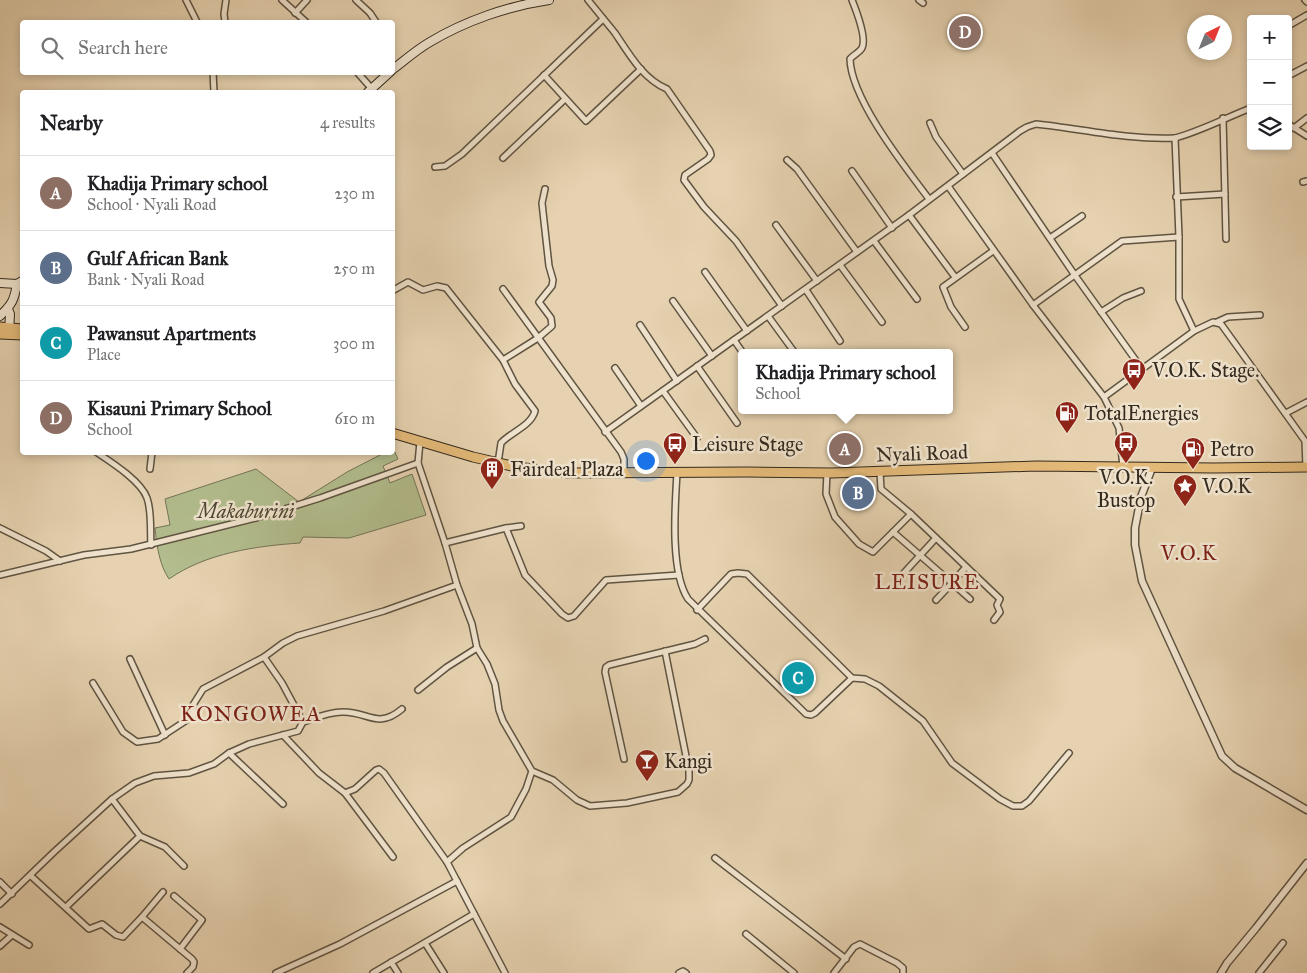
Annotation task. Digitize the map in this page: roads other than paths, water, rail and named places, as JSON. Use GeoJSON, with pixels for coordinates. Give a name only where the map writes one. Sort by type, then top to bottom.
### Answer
{"type":"FeatureCollection","features":[{"type":"Feature","properties":{"kind":"highway"},"geometry":{"type":"LineString","coordinates":[[0,327],[6,332],[20,335]]}},
{"type":"Feature","properties":{"kind":"highway"},"geometry":{"type":"LineString","coordinates":[[6,332],[20,329]]}},
{"type":"Feature","properties":{"kind":"highway","name":"Nyali Road"},"geometry":{"type":"LineString","coordinates":[[395,434],[498,463],[550,472],[827,473],[1019,466],[1152,468],[1307,467]]}},
{"type":"Feature","properties":{"kind":"main road"},"geometry":{"type":"LineString","coordinates":[[395,68],[427,44],[460,27],[520,6],[549,0]]}},
{"type":"Feature","properties":{"kind":"main road"},"geometry":{"type":"LineString","coordinates":[[371,90],[387,75]]}},
{"type":"Feature","properties":{"kind":"main road"},"geometry":{"type":"LineString","coordinates":[[0,283],[20,282],[8,309],[0,316]]}},
{"type":"Feature","properties":{"kind":"main road"},"geometry":{"type":"LineString","coordinates":[[6,332],[8,309]]}},
{"type":"Feature","properties":{"kind":"street"},"geometry":{"type":"LineString","coordinates":[[186,0],[196,20]]}},
{"type":"Feature","properties":{"kind":"street"},"geometry":{"type":"LineString","coordinates":[[225,20],[226,0]]}},
{"type":"Feature","properties":{"kind":"street"},"geometry":{"type":"LineString","coordinates":[[282,0],[304,20]]}},
{"type":"Feature","properties":{"kind":"street"},"geometry":{"type":"LineString","coordinates":[[295,13],[307,0]]}},
{"type":"Feature","properties":{"kind":"street"},"geometry":{"type":"LineString","coordinates":[[356,0],[375,20]]}},
{"type":"Feature","properties":{"kind":"street"},"geometry":{"type":"LineString","coordinates":[[588,0],[641,69],[657,85],[666,89],[710,151],[711,155],[708,159],[685,175],[684,180],[704,207],[736,241],[782,306]]}},
{"type":"Feature","properties":{"kind":"street"},"geometry":{"type":"LineString","coordinates":[[852,0],[864,42],[861,50],[850,59],[850,65],[859,91],[890,147],[929,199]]}},
{"type":"Feature","properties":{"kind":"street"},"geometry":{"type":"LineString","coordinates":[[1292,24],[1307,15]]}},
{"type":"Feature","properties":{"kind":"street"},"geometry":{"type":"LineString","coordinates":[[435,167],[445,166],[462,154],[603,19]]}},
{"type":"Feature","properties":{"kind":"street"},"geometry":{"type":"LineString","coordinates":[[1292,74],[1307,66]]}},
{"type":"Feature","properties":{"kind":"street"},"geometry":{"type":"LineString","coordinates":[[544,75],[586,121],[641,69]]}},
{"type":"Feature","properties":{"kind":"street"},"geometry":{"type":"LineString","coordinates":[[212,75],[214,90]]}},
{"type":"Feature","properties":{"kind":"street"},"geometry":{"type":"LineString","coordinates":[[359,75],[369,90]]}},
{"type":"Feature","properties":{"kind":"street"},"geometry":{"type":"LineString","coordinates":[[503,158],[565,99]]}},
{"type":"Feature","properties":{"kind":"street"},"geometry":{"type":"LineString","coordinates":[[605,432],[909,216],[1027,126],[1036,124],[1121,137],[1175,138],[1197,132],[1223,118],[1247,109]]}},
{"type":"Feature","properties":{"kind":"street"},"geometry":{"type":"LineString","coordinates":[[1223,118],[1226,239]]}},
{"type":"Feature","properties":{"kind":"street"},"geometry":{"type":"LineString","coordinates":[[1292,126],[1307,118]]}},
{"type":"Feature","properties":{"kind":"street"},"geometry":{"type":"LineString","coordinates":[[930,123],[936,137],[963,174]]}},
{"type":"Feature","properties":{"kind":"street"},"geometry":{"type":"LineString","coordinates":[[1292,127],[1307,136]]}},
{"type":"Feature","properties":{"kind":"street"},"geometry":{"type":"LineString","coordinates":[[1175,138],[1179,237],[1178,299],[1194,331]]}},
{"type":"Feature","properties":{"kind":"street"},"geometry":{"type":"LineString","coordinates":[[992,153],[1074,274],[1142,369]]}},
{"type":"Feature","properties":{"kind":"street"},"geometry":{"type":"LineString","coordinates":[[787,160],[797,168],[857,252]]}},
{"type":"Feature","properties":{"kind":"street"},"geometry":{"type":"LineString","coordinates":[[852,171],[892,228]]}},
{"type":"Feature","properties":{"kind":"street"},"geometry":{"type":"LineString","coordinates":[[948,186],[993,251],[1104,397],[1120,428],[1123,467]]}},
{"type":"Feature","properties":{"kind":"street"},"geometry":{"type":"LineString","coordinates":[[503,360],[538,338],[552,326],[551,318],[539,302],[552,286],[553,280],[549,266],[548,242],[542,203],[545,189]]}},
{"type":"Feature","properties":{"kind":"street"},"geometry":{"type":"LineString","coordinates":[[1176,196],[1225,194]]}},
{"type":"Feature","properties":{"kind":"street"},"geometry":{"type":"LineString","coordinates":[[909,216],[955,277]]}},
{"type":"Feature","properties":{"kind":"street"},"geometry":{"type":"LineString","coordinates":[[1050,238],[1082,216]]}},
{"type":"Feature","properties":{"kind":"street"},"geometry":{"type":"LineString","coordinates":[[776,225],[817,281]]}},
{"type":"Feature","properties":{"kind":"street"},"geometry":{"type":"LineString","coordinates":[[1033,305],[1122,241],[1179,237]]}},
{"type":"Feature","properties":{"kind":"street"},"geometry":{"type":"LineString","coordinates":[[874,241],[917,299]]}},
{"type":"Feature","properties":{"kind":"street"},"geometry":{"type":"LineString","coordinates":[[965,327],[951,307],[943,287],[993,251]]}},
{"type":"Feature","properties":{"kind":"street"},"geometry":{"type":"LineString","coordinates":[[840,265],[882,322]]}},
{"type":"Feature","properties":{"kind":"street"},"geometry":{"type":"LineString","coordinates":[[705,272],[747,331]]}},
{"type":"Feature","properties":{"kind":"street"},"geometry":{"type":"LineString","coordinates":[[395,289],[408,282],[423,290],[437,286],[446,288],[503,360],[515,384],[535,411],[534,417],[529,422],[501,443],[498,463]]}},
{"type":"Feature","properties":{"kind":"street"},"geometry":{"type":"LineString","coordinates":[[503,289],[621,452],[624,460],[624,473]]}},
{"type":"Feature","properties":{"kind":"street"},"geometry":{"type":"LineString","coordinates":[[806,290],[840,341]]}},
{"type":"Feature","properties":{"kind":"street"},"geometry":{"type":"LineString","coordinates":[[1102,312],[1123,298],[1141,291]]}},
{"type":"Feature","properties":{"kind":"street"},"geometry":{"type":"LineString","coordinates":[[673,301],[712,356]]}},
{"type":"Feature","properties":{"kind":"street"},"geometry":{"type":"LineString","coordinates":[[1104,397],[1194,331],[1228,317],[1260,314]]}},
{"type":"Feature","properties":{"kind":"street"},"geometry":{"type":"LineString","coordinates":[[768,316],[792,349]]}},
{"type":"Feature","properties":{"kind":"street"},"geometry":{"type":"LineString","coordinates":[[1217,322],[1221,324],[1300,434],[1304,441],[1307,467]]}},
{"type":"Feature","properties":{"kind":"street"},"geometry":{"type":"LineString","coordinates":[[640,326],[677,381]]}},
{"type":"Feature","properties":{"kind":"street"},"geometry":{"type":"LineString","coordinates":[[734,340],[740,349]]}},
{"type":"Feature","properties":{"kind":"street"},"geometry":{"type":"LineString","coordinates":[[697,366],[737,423]]}},
{"type":"Feature","properties":{"kind":"street"},"geometry":{"type":"LineString","coordinates":[[615,368],[641,406]]}},
{"type":"Feature","properties":{"kind":"street"},"geometry":{"type":"LineString","coordinates":[[662,391],[697,438]]}},
{"type":"Feature","properties":{"kind":"street"},"geometry":{"type":"LineString","coordinates":[[1286,414],[1307,402]]}},
{"type":"Feature","properties":{"kind":"street"},"geometry":{"type":"LineString","coordinates":[[1300,434],[1307,431]]}},
{"type":"Feature","properties":{"kind":"street"},"geometry":{"type":"LineString","coordinates":[[420,442],[418,463],[445,543],[457,586],[472,624],[477,648],[487,664],[495,684],[499,710],[503,721],[532,771],[553,780],[577,800],[590,806],[627,803],[678,792],[684,788],[689,780],[689,771],[664,651]]}},
{"type":"Feature","properties":{"kind":"street"},"geometry":{"type":"LineString","coordinates":[[100,455],[136,484],[147,498],[151,545]]}},
{"type":"Feature","properties":{"kind":"street"},"geometry":{"type":"LineString","coordinates":[[150,469],[152,455]]}},
{"type":"Feature","properties":{"kind":"street"},"geometry":{"type":"LineString","coordinates":[[0,575],[84,555],[151,545],[285,510],[418,463]]}},
{"type":"Feature","properties":{"kind":"street"},"geometry":{"type":"LineString","coordinates":[[1152,468],[1141,497],[1135,528],[1135,546],[1142,581],[1222,756],[1235,768],[1307,810]]}},
{"type":"Feature","properties":{"kind":"street"},"geometry":{"type":"LineString","coordinates":[[880,472],[880,488],[911,514],[1000,599],[997,608],[1000,612],[994,620]]}},
{"type":"Feature","properties":{"kind":"street"},"geometry":{"type":"LineString","coordinates":[[677,473],[676,552],[679,575],[683,592],[697,610],[806,714],[811,715],[815,713],[852,678]]}},
{"type":"Feature","properties":{"kind":"street"},"geometry":{"type":"LineString","coordinates":[[827,473],[826,494],[835,516],[859,544],[873,552],[911,514]]}},
{"type":"Feature","properties":{"kind":"street"},"geometry":{"type":"LineString","coordinates":[[445,543],[521,526]]}},
{"type":"Feature","properties":{"kind":"street"},"geometry":{"type":"LineString","coordinates":[[0,528],[46,551],[60,561]]}},
{"type":"Feature","properties":{"kind":"street"},"geometry":{"type":"LineString","coordinates":[[506,528],[525,575],[568,618],[574,616],[606,580],[679,575]]}},
{"type":"Feature","properties":{"kind":"street"},"geometry":{"type":"LineString","coordinates":[[893,532],[970,599]]}},
{"type":"Feature","properties":{"kind":"street"},"geometry":{"type":"LineString","coordinates":[[903,574],[936,538]]}},
{"type":"Feature","properties":{"kind":"street"},"geometry":{"type":"LineString","coordinates":[[936,600],[966,567]]}},
{"type":"Feature","properties":{"kind":"street"},"geometry":{"type":"LineString","coordinates":[[697,610],[731,574],[746,574],[852,678],[871,681],[923,721],[952,763],[982,787],[1013,806],[1022,806],[1029,801],[1069,753]]}},
{"type":"Feature","properties":{"kind":"street"},"geometry":{"type":"LineString","coordinates":[[93,683],[123,732],[137,742],[146,742],[165,735],[193,716],[193,706],[203,689],[264,657],[283,643],[297,636],[384,611],[457,586]]}},
{"type":"Feature","properties":{"kind":"street"},"geometry":{"type":"LineString","coordinates":[[624,759],[605,672],[606,667],[609,664],[695,644],[705,639]]}},
{"type":"Feature","properties":{"kind":"street"},"geometry":{"type":"LineString","coordinates":[[418,690],[446,667],[477,648]]}},
{"type":"Feature","properties":{"kind":"street"},"geometry":{"type":"LineString","coordinates":[[264,657],[286,689],[303,722]]}},
{"type":"Feature","properties":{"kind":"street"},"geometry":{"type":"LineString","coordinates":[[130,659],[165,735]]}},
{"type":"Feature","properties":{"kind":"street"},"geometry":{"type":"LineString","coordinates":[[0,904],[112,799],[135,783],[154,776],[189,773],[214,764],[249,744],[298,731],[303,722],[342,712],[362,714],[376,720],[389,718],[402,709]]}},
{"type":"Feature","properties":{"kind":"street"},"geometry":{"type":"LineString","coordinates":[[282,735],[319,773],[345,794],[393,857]]}},
{"type":"Feature","properties":{"kind":"street"},"geometry":{"type":"LineString","coordinates":[[229,754],[283,804]]}},
{"type":"Feature","properties":{"kind":"street"},"geometry":{"type":"LineString","coordinates":[[345,794],[355,789],[370,774],[379,769],[384,774],[447,862],[505,973]]}},
{"type":"Feature","properties":{"kind":"street"},"geometry":{"type":"LineString","coordinates":[[447,862],[462,848],[511,817],[526,790],[532,771]]}},
{"type":"Feature","properties":{"kind":"street"},"geometry":{"type":"LineString","coordinates":[[112,799],[140,836],[165,847],[184,866]]}},
{"type":"Feature","properties":{"kind":"street"},"geometry":{"type":"LineString","coordinates":[[66,907],[140,836]]}},
{"type":"Feature","properties":{"kind":"street"},"geometry":{"type":"LineString","coordinates":[[715,858],[846,959]]}},
{"type":"Feature","properties":{"kind":"street"},"geometry":{"type":"LineString","coordinates":[[1221,973],[1226,963],[1307,863]]}},
{"type":"Feature","properties":{"kind":"street"},"geometry":{"type":"LineString","coordinates":[[31,876],[89,929],[102,924],[120,936],[126,935],[162,892]]}},
{"type":"Feature","properties":{"kind":"street"},"geometry":{"type":"LineString","coordinates":[[276,973],[340,944],[456,881]]}},
{"type":"Feature","properties":{"kind":"street"},"geometry":{"type":"LineString","coordinates":[[0,882],[12,894]]}},
{"type":"Feature","properties":{"kind":"street"},"geometry":{"type":"LineString","coordinates":[[174,896],[202,920],[180,949]]}},
{"type":"Feature","properties":{"kind":"street"},"geometry":{"type":"LineString","coordinates":[[373,973],[474,914]]}},
{"type":"Feature","properties":{"kind":"street"},"geometry":{"type":"LineString","coordinates":[[142,917],[190,957],[194,962],[193,967],[187,973]]}},
{"type":"Feature","properties":{"kind":"street"},"geometry":{"type":"LineString","coordinates":[[0,927],[29,945]]}},
{"type":"Feature","properties":{"kind":"street"},"geometry":{"type":"LineString","coordinates":[[746,934],[794,973]]}},
{"type":"Feature","properties":{"kind":"street"},"geometry":{"type":"LineString","coordinates":[[0,946],[12,935]]}},
{"type":"Feature","properties":{"kind":"street"},"geometry":{"type":"LineString","coordinates":[[425,943],[444,973]]}},
{"type":"Feature","properties":{"kind":"street"},"geometry":{"type":"LineString","coordinates":[[1259,973],[1283,943]]}},
{"type":"Feature","properties":{"kind":"street"},"geometry":{"type":"LineString","coordinates":[[834,973],[854,947],[860,944],[897,963],[903,968],[903,973]]}},
{"type":"Feature","properties":{"kind":"street"},"geometry":{"type":"LineString","coordinates":[[391,962],[398,973]]}},
{"type":"Feature","properties":{"kind":"street"},"geometry":{"type":"LineString","coordinates":[[680,973],[683,971],[686,973]]}},
{"type":"Feature","properties":{"kind":"place","name":"Kisauni Primary School"},"geometry":{"type":"Point","coordinates":[965,32]}},
{"type":"Feature","properties":{"kind":"place","name":"V.O.K. Stage."},"geometry":{"type":"Point","coordinates":[1134,391]}},
{"type":"Feature","properties":{"kind":"place","name":"TotalEnergies"},"geometry":{"type":"Point","coordinates":[1067,434]}},
{"type":"Feature","properties":{"kind":"place","name":"Khadija Primary school"},"geometry":{"type":"Point","coordinates":[845,449]}},
{"type":"Feature","properties":{"kind":"place","name":"V.O.K. Bustop"},"geometry":{"type":"Point","coordinates":[1126,464]}},
{"type":"Feature","properties":{"kind":"place","name":"Leisure Stage"},"geometry":{"type":"Point","coordinates":[675,465]}},
{"type":"Feature","properties":{"kind":"place","name":"Petro"},"geometry":{"type":"Point","coordinates":[1193,470]}},
{"type":"Feature","properties":{"kind":"place","name":"Fairdeal Plaza"},"geometry":{"type":"Point","coordinates":[492,490]}},
{"type":"Feature","properties":{"kind":"place","name":"Gulf African Bank"},"geometry":{"type":"Point","coordinates":[858,493]}},
{"type":"Feature","properties":{"kind":"place","name":"V.O.K"},"geometry":{"type":"Point","coordinates":[1185,507]}},
{"type":"Feature","properties":{"kind":"place","name":"Pawansut Apartments"},"geometry":{"type":"Point","coordinates":[798,678]}},
{"type":"Feature","properties":{"kind":"place","name":"Kangi"},"geometry":{"type":"Point","coordinates":[647,782]}},
{"type":"Feature","properties":{"kind":"district","name":"V.O.K"},"geometry":{"type":"Point","coordinates":[1189,553]}},
{"type":"Feature","properties":{"kind":"district","name":"LEISURE"},"geometry":{"type":"Point","coordinates":[927,582]}},
{"type":"Feature","properties":{"kind":"district","name":"KONGOWEA"},"geometry":{"type":"Point","coordinates":[251,713]}},
{"type":"Feature","properties":{"kind":"park label","name":"Makaburini"},"geometry":{"type":"Point","coordinates":[246,511]}}]}
